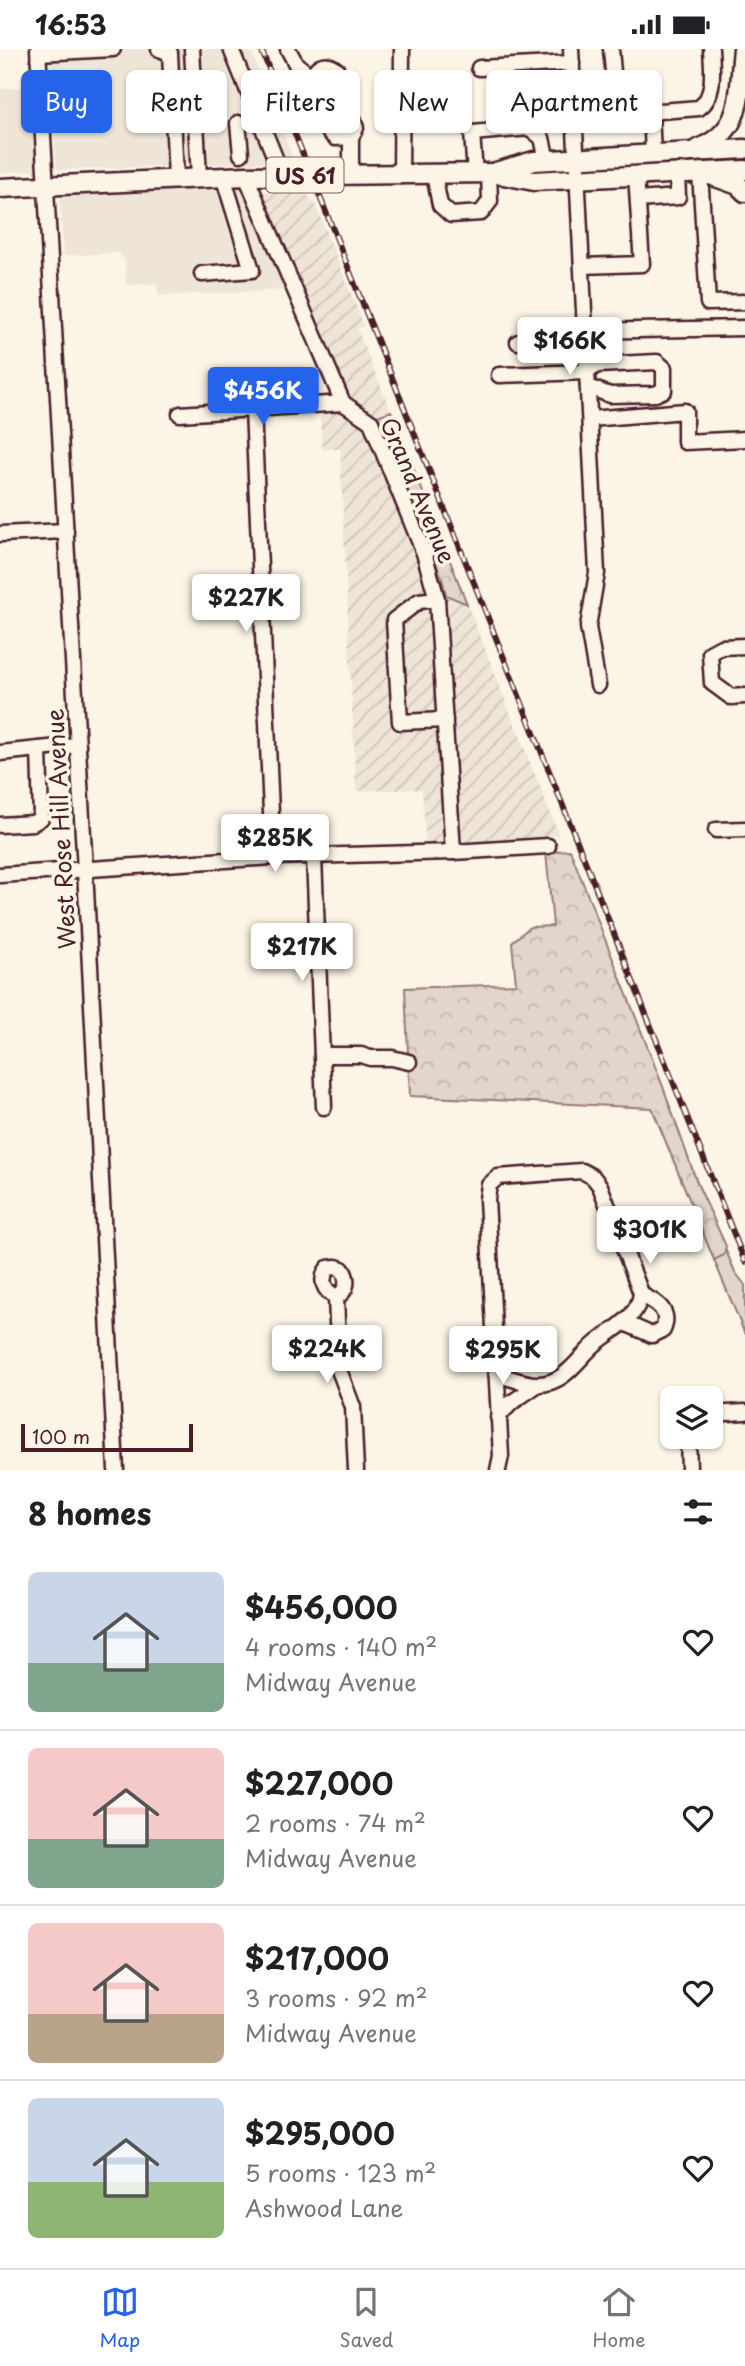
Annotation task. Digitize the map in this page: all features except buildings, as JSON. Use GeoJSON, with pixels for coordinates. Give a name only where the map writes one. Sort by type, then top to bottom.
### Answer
{"type":"FeatureCollection","features":[{"type":"Feature","properties":{"kind":"main road"},"geometry":{"type":"LineString","coordinates":[[690,152],[713,143],[730,127],[736,115],[743,49]]}},
{"type":"Feature","properties":{"kind":"main road","name":"US 61"},"geometry":{"type":"LineString","coordinates":[[486,173],[534,161],[745,149]]}},
{"type":"Feature","properties":{"kind":"main road","name":"US 61"},"geometry":{"type":"LineString","coordinates":[[0,188],[223,176],[486,173],[534,181],[745,170]]}},
{"type":"Feature","properties":{"kind":"main road"},"geometry":{"type":"LineString","coordinates":[[700,172],[738,185],[745,193]]}},
{"type":"Feature","properties":{"kind":"street"},"geometry":{"type":"LineString","coordinates":[[39,51],[113,49]]}},
{"type":"Feature","properties":{"kind":"street"},"geometry":{"type":"LineString","coordinates":[[192,49],[193,70]]}},
{"type":"Feature","properties":{"kind":"street"},"geometry":{"type":"LineString","coordinates":[[231,49],[241,75]]}},
{"type":"Feature","properties":{"kind":"street"},"geometry":{"type":"LineString","coordinates":[[288,49],[296,64],[304,70]]}},
{"type":"Feature","properties":{"kind":"street"},"geometry":{"type":"LineString","coordinates":[[401,176],[402,49]]}},
{"type":"Feature","properties":{"kind":"street"},"geometry":{"type":"LineString","coordinates":[[611,49],[612,70]]}},
{"type":"Feature","properties":{"kind":"street"},"geometry":{"type":"LineString","coordinates":[[662,111],[699,108],[706,103],[713,75],[712,49]]}},
{"type":"Feature","properties":{"kind":"street"},"geometry":{"type":"LineString","coordinates":[[167,50],[176,178]]}},
{"type":"Feature","properties":{"kind":"street","name":"West Rose Hill Avenue"},"geometry":{"type":"LineString","coordinates":[[39,51],[39,70]]}},
{"type":"Feature","properties":{"kind":"street"},"geometry":{"type":"LineString","coordinates":[[480,68],[572,56],[597,573],[588,627],[598,685]]}},
{"type":"Feature","properties":{"kind":"street"},"geometry":{"type":"LineString","coordinates":[[315,70],[317,66],[324,64],[337,70]]}},
{"type":"Feature","properties":{"kind":"street"},"geometry":{"type":"LineString","coordinates":[[240,154],[234,123],[241,122]]}},
{"type":"Feature","properties":{"kind":"street"},"geometry":{"type":"LineString","coordinates":[[434,175],[440,205],[451,215],[481,213],[490,201],[486,173],[472,133],[530,128],[542,138],[547,160]]}},
{"type":"Feature","properties":{"kind":"street","name":"West Rose Hill Avenue"},"geometry":{"type":"LineString","coordinates":[[43,133],[116,1470]]}},
{"type":"Feature","properties":{"kind":"street"},"geometry":{"type":"LineString","coordinates":[[196,133],[199,177]]}},
{"type":"Feature","properties":{"kind":"street"},"geometry":{"type":"LineString","coordinates":[[264,133],[282,175]]}},
{"type":"Feature","properties":{"kind":"street"},"geometry":{"type":"LineString","coordinates":[[330,133],[335,138],[351,137]]}},
{"type":"Feature","properties":{"kind":"street"},"geometry":{"type":"LineString","coordinates":[[351,174],[353,133]]}},
{"type":"Feature","properties":{"kind":"street"},"geometry":{"type":"LineString","coordinates":[[652,133],[653,155]]}},
{"type":"Feature","properties":{"kind":"street"},"geometry":{"type":"LineString","coordinates":[[700,172],[708,303],[745,302]]}},
{"type":"Feature","properties":{"kind":"street"},"geometry":{"type":"LineString","coordinates":[[638,200],[678,197],[677,173]]}},
{"type":"Feature","properties":{"kind":"street"},"geometry":{"type":"LineString","coordinates":[[582,266],[642,264],[636,175]]}},
{"type":"Feature","properties":{"kind":"street"},"geometry":{"type":"LineString","coordinates":[[202,274],[252,270],[223,176]]}},
{"type":"Feature","properties":{"kind":"street"},"geometry":{"type":"LineString","coordinates":[[180,414],[343,403],[246,176]]}},
{"type":"Feature","properties":{"kind":"street"},"geometry":{"type":"LineString","coordinates":[[518,342],[585,335],[745,328]]}},
{"type":"Feature","properties":{"kind":"street"},"geometry":{"type":"LineString","coordinates":[[499,375],[588,380],[610,395],[655,394],[664,390],[664,368],[657,362],[597,365],[588,380]]}},
{"type":"Feature","properties":{"kind":"street","name":"Grand Avenue"},"geometry":{"type":"LineString","coordinates":[[343,403],[371,422],[424,553],[437,599],[453,852]]}},
{"type":"Feature","properties":{"kind":"street"},"geometry":{"type":"LineString","coordinates":[[253,410],[273,857]]}},
{"type":"Feature","properties":{"kind":"street"},"geometry":{"type":"LineString","coordinates":[[590,419],[685,411],[685,442],[745,439]]}},
{"type":"Feature","properties":{"kind":"street"},"geometry":{"type":"LineString","coordinates":[[0,534],[66,531]]}},
{"type":"Feature","properties":{"kind":"street"},"geometry":{"type":"LineString","coordinates":[[437,599],[419,601],[394,620],[400,722],[445,720]]}},
{"type":"Feature","properties":{"kind":"street"},"geometry":{"type":"LineString","coordinates":[[745,646],[721,647],[710,653],[712,683],[731,697],[745,696]]}},
{"type":"Feature","properties":{"kind":"street"},"geometry":{"type":"LineString","coordinates":[[0,753],[78,745]]}},
{"type":"Feature","properties":{"kind":"street"},"geometry":{"type":"LineString","coordinates":[[0,825],[33,823],[41,818],[39,749]]}},
{"type":"Feature","properties":{"kind":"street"},"geometry":{"type":"LineString","coordinates":[[716,830],[745,829]]}},
{"type":"Feature","properties":{"kind":"street"},"geometry":{"type":"LineString","coordinates":[[0,875],[273,857],[453,852],[548,846]]}},
{"type":"Feature","properties":{"kind":"street"},"geometry":{"type":"LineString","coordinates":[[314,857],[324,1107]]}},
{"type":"Feature","properties":{"kind":"street"},"geometry":{"type":"LineString","coordinates":[[322,1055],[362,1055],[409,1062]]}},
{"type":"Feature","properties":{"kind":"street"},"geometry":{"type":"LineString","coordinates":[[498,1417],[511,1403],[537,1385],[565,1376],[595,1344],[625,1323],[639,1306],[641,1295],[600,1186],[593,1177],[582,1171],[498,1177],[489,1185],[487,1199],[498,1417],[501,1456],[498,1470]]}},
{"type":"Feature","properties":{"kind":"street"},"geometry":{"type":"LineString","coordinates":[[625,1323],[652,1335],[663,1330],[667,1321],[663,1310],[656,1301],[641,1295]]}},
{"type":"Feature","properties":{"kind":"street"},"geometry":{"type":"LineString","coordinates":[[336,1297],[339,1370],[353,1407],[356,1470]]}},
{"type":"Feature","properties":{"kind":"street"},"geometry":{"type":"LineString","coordinates":[[496,1374],[537,1385]]}},
{"type":"Feature","properties":{"kind":"street"},"geometry":{"type":"LineString","coordinates":[[723,1414],[745,1412]]}},
{"type":"Feature","properties":{"kind":"street"},"geometry":{"type":"LineString","coordinates":[[688,1449],[689,1470]]}},
{"type":"Feature","properties":{"kind":"shaded area"},"geometry":{"type":"Polygon","coordinates":[[[49,49],[250,49],[258,70],[241,70],[241,133],[283,133],[294,161],[58,170],[54,133],[112,133],[112,70],[50,70],[49,49]]]}},
{"type":"Feature","properties":{"kind":"shaded area"},"geometry":{"type":"Polygon","coordinates":[[[21,88],[21,133],[34,133],[34,170],[0,173],[0,89],[21,88]]]}},
{"type":"Feature","properties":{"kind":"shaded area"},"geometry":{"type":"Polygon","coordinates":[[[241,187],[247,190],[286,290],[158,296],[157,284],[126,285],[125,260],[118,253],[63,256],[60,202],[65,196],[241,187]]]}},
{"type":"Feature","properties":{"kind":"shaded area"},"geometry":{"type":"Polygon","coordinates":[[[264,191],[305,192],[315,204],[364,326],[357,329],[391,411],[377,416],[345,394],[263,198],[264,191]]]}},
{"type":"Feature","properties":{"kind":"shaded area"},"geometry":{"type":"Polygon","coordinates":[[[346,412],[364,423],[371,436],[424,564],[431,596],[446,595],[467,604],[559,835],[426,848],[422,789],[356,791],[340,449],[322,449],[320,413],[346,412]]]}},
{"type":"Feature","properties":{"kind":"green space"},"geometry":{"type":"Polygon","coordinates":[[[391,411],[467,604],[446,595],[442,578],[377,416],[391,411]]]}},
{"type":"Feature","properties":{"kind":"green space"},"geometry":{"type":"Polygon","coordinates":[[[570,850],[662,1084],[698,1185],[726,1246],[724,1255],[714,1260],[652,1108],[410,1096],[405,988],[516,984],[512,942],[530,927],[553,926],[546,852],[570,850]]]}},
{"type":"Feature","properties":{"kind":"green space"},"geometry":{"type":"Polygon","coordinates":[[[726,1251],[735,1272],[745,1285],[745,1334],[714,1260],[726,1251]]]}},
{"type":"Feature","properties":{"kind":"railway"},"geometry":{"type":"LineString","coordinates":[[261,49],[745,1262]]}}]}
